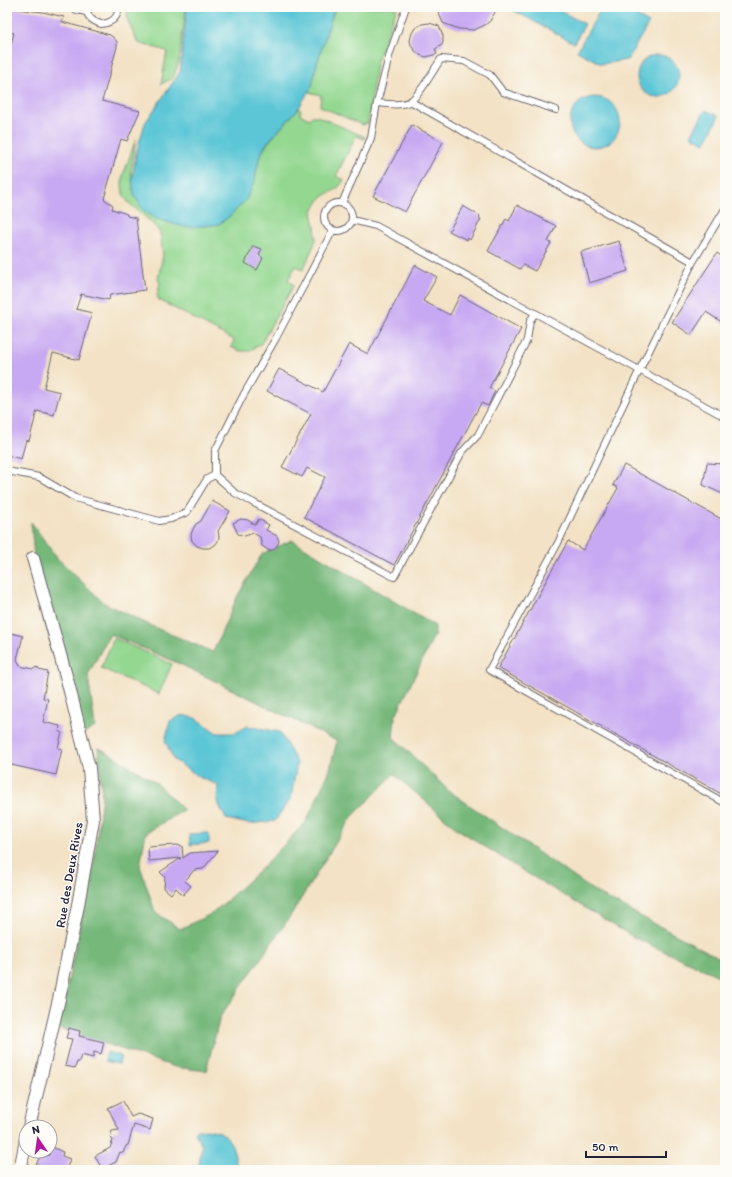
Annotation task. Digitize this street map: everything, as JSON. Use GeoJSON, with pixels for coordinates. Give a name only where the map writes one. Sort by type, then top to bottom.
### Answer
{"type":"FeatureCollection","features":[{"type":"Feature","properties":{"kind":"street","name":"Rue des Deux Rives"},"geometry":{"type":"LineString","coordinates":[[31,1119],[59,999],[93,820],[89,768],[68,683],[33,558]]}},
{"type":"Feature","properties":{"kind":"street"},"geometry":{"type":"LineString","coordinates":[[20,1170],[22,1159]]}},
{"type":"Feature","properties":{"kind":"lane"},"geometry":{"type":"LineString","coordinates":[[83,8],[91,19],[101,24],[112,21],[116,17],[119,7]]}},
{"type":"Feature","properties":{"kind":"lane"},"geometry":{"type":"LineString","coordinates":[[342,203],[371,138],[377,103],[390,53],[406,7]]}},
{"type":"Feature","properties":{"kind":"lane"},"geometry":{"type":"LineString","coordinates":[[377,103],[401,104],[410,101],[421,90],[441,59],[464,61],[490,75],[504,92],[556,110]]}},
{"type":"Feature","properties":{"kind":"lane"},"geometry":{"type":"LineString","coordinates":[[410,101],[693,262]]}},
{"type":"Feature","properties":{"kind":"lane"},"geometry":{"type":"LineString","coordinates":[[333,203],[346,204],[353,215],[352,220],[348,227],[343,230],[332,230],[323,218],[324,212],[327,206],[333,203]]}},
{"type":"Feature","properties":{"kind":"lane"},"geometry":{"type":"LineString","coordinates":[[725,209],[693,262],[640,369],[558,543],[489,670],[725,803]]}},
{"type":"Feature","properties":{"kind":"lane"},"geometry":{"type":"LineString","coordinates":[[352,220],[376,226],[640,369],[655,379],[725,417]]}},
{"type":"Feature","properties":{"kind":"lane"},"geometry":{"type":"LineString","coordinates":[[332,230],[276,338],[246,390],[215,450],[215,475],[235,493],[394,577],[462,452],[478,435],[527,340],[530,321],[535,313]]}},
{"type":"Feature","properties":{"kind":"lane"},"geometry":{"type":"LineString","coordinates":[[7,471],[39,477],[75,498],[159,521],[171,519],[187,512],[207,479],[215,475]]}},
{"type":"Feature","properties":{"kind":"green space"},"geometry":{"type":"Polygon","coordinates":[[[133,7],[186,7],[179,62],[173,78],[161,84],[167,51],[138,43],[127,19],[128,10],[133,7]]]}},
{"type":"Feature","properties":{"kind":"green space"},"geometry":{"type":"Polygon","coordinates":[[[335,7],[397,7],[376,64],[368,123],[362,125],[320,106],[321,95],[308,92],[312,86],[316,66],[335,7]]]}},
{"type":"Feature","properties":{"kind":"green space"},"geometry":{"type":"Polygon","coordinates":[[[298,109],[301,110],[300,114],[309,119],[312,116],[317,116],[365,137],[364,139],[357,136],[355,138],[336,176],[344,180],[339,187],[322,197],[312,212],[316,240],[303,270],[296,266],[288,280],[294,285],[260,345],[248,351],[240,351],[231,347],[234,340],[159,300],[157,295],[160,283],[158,279],[163,255],[160,233],[152,223],[128,202],[123,194],[123,175],[136,139],[131,171],[134,195],[205,226],[219,224],[229,217],[255,180],[259,158],[267,144],[298,109]]]}},
{"type":"Feature","properties":{"kind":"green space"},"geometry":{"type":"Polygon","coordinates":[[[31,522],[57,558],[104,603],[156,628],[213,652],[237,597],[262,554],[292,540],[435,626],[435,634],[395,717],[393,737],[449,791],[597,893],[725,961],[725,979],[635,938],[515,866],[456,828],[394,774],[352,817],[287,921],[220,1017],[206,1071],[175,1067],[58,1028],[94,861],[102,796],[98,747],[154,781],[184,810],[146,833],[140,866],[155,912],[180,929],[213,913],[259,871],[306,822],[329,772],[337,741],[180,664],[110,634],[88,675],[95,727],[77,738],[37,594],[31,522]]]}},
{"type":"Feature","properties":{"kind":"green space"},"geometry":{"type":"Polygon","coordinates":[[[114,638],[172,664],[159,694],[101,668],[114,638]]]}},
{"type":"Feature","properties":{"kind":"water"},"geometry":{"type":"Polygon","coordinates":[[[187,7],[335,7],[316,66],[312,86],[298,109],[266,144],[259,158],[255,180],[246,200],[229,217],[219,224],[185,227],[156,219],[143,210],[134,195],[132,181],[136,153],[145,123],[180,72],[187,7]]]}},
{"type":"Feature","properties":{"kind":"water"},"geometry":{"type":"Polygon","coordinates":[[[507,7],[553,7],[585,24],[574,43],[507,7]]]}},
{"type":"Feature","properties":{"kind":"water"},"geometry":{"type":"Polygon","coordinates":[[[602,7],[620,7],[649,23],[627,60],[601,64],[577,51],[602,7]]]}},
{"type":"Feature","properties":{"kind":"water"},"geometry":{"type":"Polygon","coordinates":[[[654,55],[662,55],[673,61],[679,72],[679,80],[673,91],[662,97],[654,97],[643,91],[637,80],[637,72],[643,61],[654,55]]]}},
{"type":"Feature","properties":{"kind":"water"},"geometry":{"type":"Polygon","coordinates":[[[590,97],[600,97],[613,104],[620,117],[620,127],[613,140],[600,147],[590,147],[581,143],[574,136],[570,127],[570,117],[574,108],[581,101],[590,97]]]}},
{"type":"Feature","properties":{"kind":"water"},"geometry":{"type":"Polygon","coordinates":[[[705,110],[719,116],[705,143],[691,136],[705,110]]]}},
{"type":"Feature","properties":{"kind":"water"},"geometry":{"type":"Polygon","coordinates":[[[182,715],[195,718],[217,733],[235,733],[248,726],[280,732],[297,763],[291,798],[275,821],[249,824],[226,819],[217,801],[218,785],[201,778],[174,760],[165,741],[170,721],[182,715]]]}},
{"type":"Feature","properties":{"kind":"water"},"geometry":{"type":"Polygon","coordinates":[[[209,833],[209,843],[190,845],[189,834],[209,833]]]}},
{"type":"Feature","properties":{"kind":"water"},"geometry":{"type":"Polygon","coordinates":[[[107,1052],[121,1056],[119,1064],[105,1061],[107,1052]]]}},
{"type":"Feature","properties":{"kind":"water"},"geometry":{"type":"Polygon","coordinates":[[[207,1129],[221,1133],[232,1145],[237,1170],[198,1170],[202,1146],[195,1133],[196,1130],[207,1129]]]}},
{"type":"Feature","properties":{"kind":"building"},"geometry":{"type":"Polygon","coordinates":[[[436,7],[498,7],[490,21],[474,30],[459,29],[443,23],[436,7]]]}},
{"type":"Feature","properties":{"kind":"building"},"geometry":{"type":"Polygon","coordinates":[[[7,8],[43,12],[64,17],[62,22],[110,35],[114,38],[117,42],[117,47],[102,101],[140,111],[127,141],[121,139],[104,199],[113,205],[112,209],[127,214],[127,216],[136,218],[145,290],[110,295],[109,300],[81,294],[76,309],[92,313],[79,360],[53,353],[44,388],[60,392],[54,415],[37,411],[29,441],[26,440],[21,459],[7,455],[7,58],[14,33],[7,31],[7,8]]]}},
{"type":"Feature","properties":{"kind":"building"},"geometry":{"type":"Polygon","coordinates":[[[429,23],[439,26],[443,36],[443,42],[442,45],[435,49],[437,54],[426,57],[420,55],[414,50],[410,40],[415,28],[422,24],[429,23]]]}},
{"type":"Feature","properties":{"kind":"building"},"geometry":{"type":"Polygon","coordinates":[[[412,125],[443,142],[405,212],[373,196],[412,125]]]}},
{"type":"Feature","properties":{"kind":"building"},"geometry":{"type":"Polygon","coordinates":[[[517,205],[556,226],[548,242],[551,243],[535,271],[523,265],[520,269],[488,251],[506,219],[509,221],[517,205]]]}},
{"type":"Feature","properties":{"kind":"building"},"geometry":{"type":"Polygon","coordinates":[[[463,206],[480,216],[479,218],[481,219],[470,240],[449,231],[463,206]]]}},
{"type":"Feature","properties":{"kind":"building"},"geometry":{"type":"Polygon","coordinates":[[[619,241],[628,271],[589,283],[581,252],[619,241]]]}},
{"type":"Feature","properties":{"kind":"building"},"geometry":{"type":"Polygon","coordinates":[[[253,246],[262,249],[259,255],[263,258],[257,270],[245,263],[253,246]]]}},
{"type":"Feature","properties":{"kind":"building"},"geometry":{"type":"Polygon","coordinates":[[[717,253],[725,259],[725,324],[706,312],[691,335],[672,322],[717,253]]]}},
{"type":"Feature","properties":{"kind":"building"},"geometry":{"type":"Polygon","coordinates":[[[415,265],[437,277],[423,301],[450,315],[460,295],[521,329],[489,388],[495,391],[488,406],[481,403],[394,565],[304,517],[325,477],[307,468],[302,477],[282,467],[311,414],[267,391],[279,369],[323,392],[349,344],[368,354],[415,265]]]}},
{"type":"Feature","properties":{"kind":"building"},"geometry":{"type":"Polygon","coordinates":[[[707,463],[725,464],[725,495],[703,485],[707,463]]]}},
{"type":"Feature","properties":{"kind":"building"},"geometry":{"type":"Polygon","coordinates":[[[624,465],[725,521],[725,796],[498,668],[568,541],[583,550],[618,488],[613,485],[624,465]]]}},
{"type":"Feature","properties":{"kind":"building"},"geometry":{"type":"Polygon","coordinates":[[[212,501],[230,511],[218,531],[218,541],[215,545],[209,548],[203,548],[197,546],[192,541],[191,535],[196,524],[201,521],[212,501]]]}},
{"type":"Feature","properties":{"kind":"building"},"geometry":{"type":"Polygon","coordinates":[[[241,519],[248,520],[255,525],[259,519],[269,525],[266,530],[277,536],[279,541],[277,546],[273,550],[268,550],[262,546],[260,537],[253,533],[245,536],[238,534],[233,523],[241,519]]]}},
{"type":"Feature","properties":{"kind":"building"},"geometry":{"type":"Polygon","coordinates":[[[7,632],[23,636],[17,659],[20,666],[33,669],[37,667],[39,670],[48,672],[43,698],[48,699],[43,722],[60,726],[59,732],[62,732],[58,748],[62,749],[56,775],[7,764],[7,632]]]}},
{"type":"Feature","properties":{"kind":"building"},"geometry":{"type":"Polygon","coordinates":[[[175,845],[182,846],[183,858],[190,853],[218,851],[203,869],[194,870],[185,881],[191,886],[183,895],[176,888],[171,894],[164,888],[165,877],[160,872],[181,858],[149,861],[148,847],[175,845]]]}},
{"type":"Feature","properties":{"kind":"building"},"geometry":{"type":"Polygon","coordinates":[[[69,1028],[80,1031],[79,1036],[104,1042],[101,1054],[94,1052],[93,1058],[81,1055],[75,1068],[65,1066],[72,1039],[66,1038],[69,1028]]]}},
{"type":"Feature","properties":{"kind":"building"},"geometry":{"type":"Polygon","coordinates":[[[123,1101],[131,1117],[138,1114],[153,1119],[150,1130],[134,1125],[128,1145],[123,1153],[120,1152],[116,1162],[102,1169],[95,1156],[110,1148],[113,1140],[110,1137],[112,1131],[119,1130],[108,1108],[123,1101]]]}},
{"type":"Feature","properties":{"kind":"building"},"geometry":{"type":"Polygon","coordinates":[[[58,1150],[63,1152],[62,1156],[70,1159],[66,1170],[34,1170],[39,1159],[58,1159],[58,1150]]]}}]}
